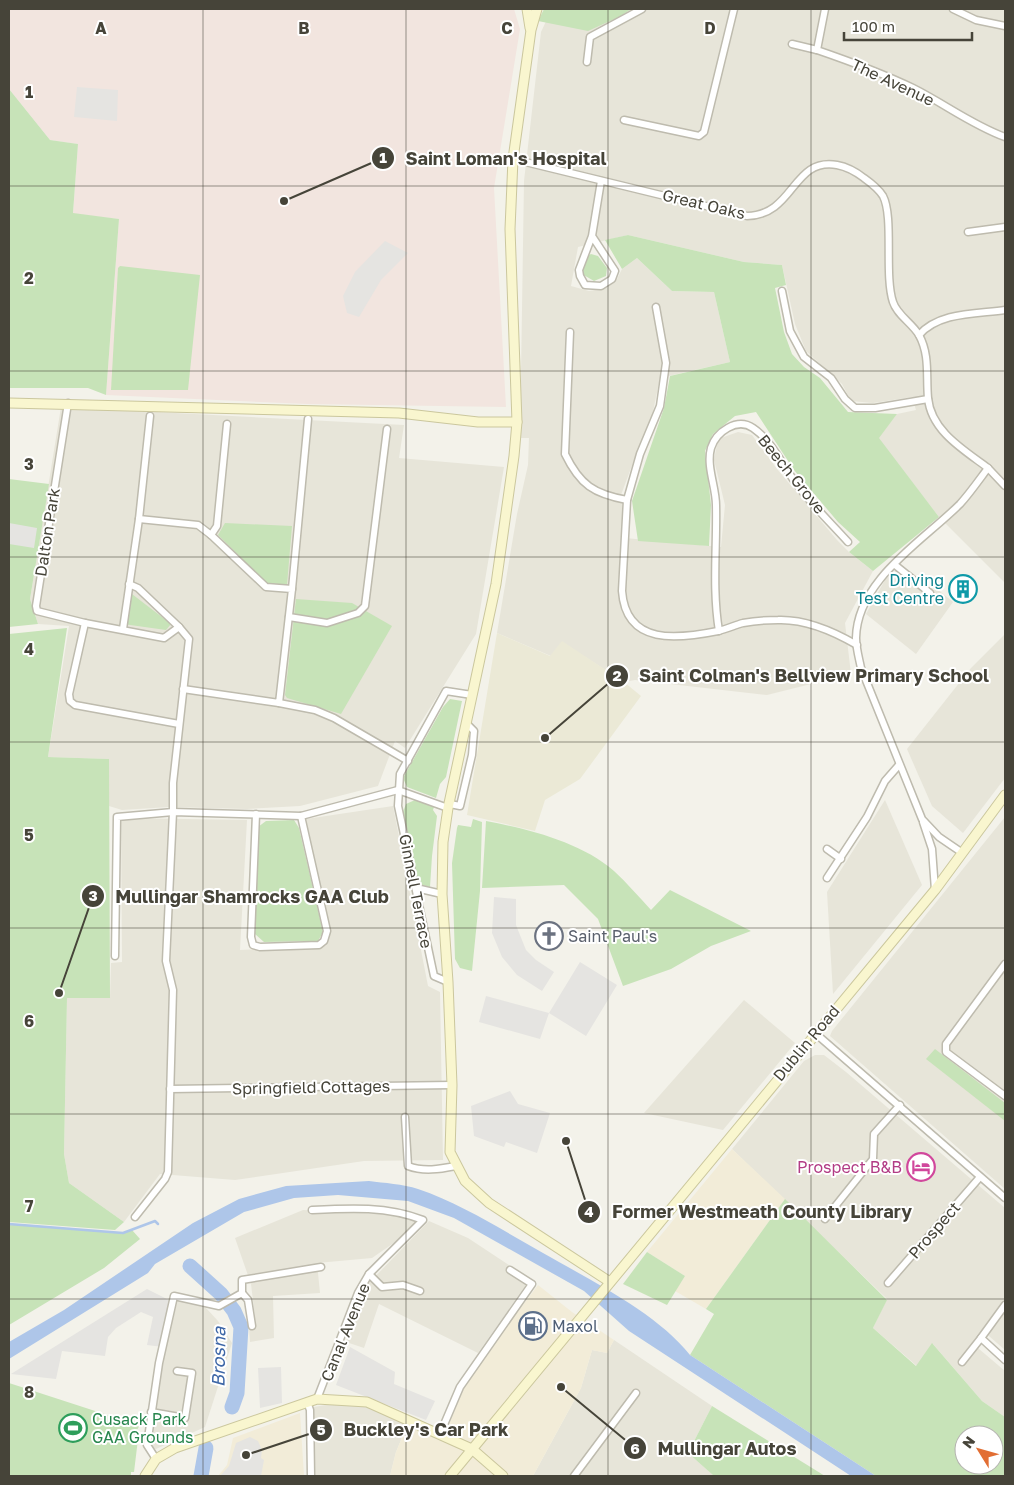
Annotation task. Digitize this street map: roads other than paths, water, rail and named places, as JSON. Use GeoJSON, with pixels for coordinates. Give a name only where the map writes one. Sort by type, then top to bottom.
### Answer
{"type":"FeatureCollection","features":[{"type":"Feature","properties":{"kind":"street"},"geometry":{"type":"LineString","coordinates":[[527,9],[531,30]]}},
{"type":"Feature","properties":{"kind":"street"},"geometry":{"type":"LineString","coordinates":[[537,9],[531,30],[513,159],[510,229],[517,422],[496,584],[443,842],[442,894],[452,1085],[450,1152],[465,1181],[489,1203],[607,1286]]}},
{"type":"Feature","properties":{"kind":"street"},"geometry":{"type":"LineString","coordinates":[[586,62],[590,37],[642,9]]}},
{"type":"Feature","properties":{"kind":"street"},"geometry":{"type":"LineString","coordinates":[[624,120],[699,136],[704,132],[734,9]]}},
{"type":"Feature","properties":{"kind":"street"},"geometry":{"type":"LineString","coordinates":[[817,50],[825,9]]}},
{"type":"Feature","properties":{"kind":"street"},"geometry":{"type":"LineString","coordinates":[[953,9],[976,20],[1005,26]]}},
{"type":"Feature","properties":{"kind":"street","name":"The Avenue"},"geometry":{"type":"LineString","coordinates":[[792,44],[817,50],[857,64],[914,89],[990,132],[1005,137]]}},
{"type":"Feature","properties":{"kind":"street","name":"Great Oaks"},"geometry":{"type":"LineString","coordinates":[[513,159],[747,216],[757,216],[776,208],[806,172],[813,167],[824,164],[851,169],[875,186],[883,197],[887,209],[889,270],[893,302],[919,335]]}},
{"type":"Feature","properties":{"kind":"street"},"geometry":{"type":"LineString","coordinates":[[592,236],[615,271],[612,279],[601,286],[585,285],[579,270],[592,236],[601,181]]}},
{"type":"Feature","properties":{"kind":"street"},"geometry":{"type":"LineString","coordinates":[[968,232],[1005,227]]}},
{"type":"Feature","properties":{"kind":"street"},"geometry":{"type":"LineString","coordinates":[[782,291],[790,331],[804,358],[830,378],[845,399],[855,408],[875,408],[928,399]]}},
{"type":"Feature","properties":{"kind":"street"},"geometry":{"type":"LineString","coordinates":[[656,307],[666,363],[660,406],[640,454],[627,500],[622,591],[623,602],[629,615],[641,629],[660,637],[718,631],[742,623],[780,620],[811,624],[833,631],[857,645]]}},
{"type":"Feature","properties":{"kind":"street"},"geometry":{"type":"LineString","coordinates":[[1005,310],[941,319],[926,326],[919,335],[928,364],[928,399],[934,417],[950,438],[988,468],[1005,486]]}},
{"type":"Feature","properties":{"kind":"street"},"geometry":{"type":"LineString","coordinates":[[570,332],[566,454],[572,469],[586,485],[605,496],[627,500]]}},
{"type":"Feature","properties":{"kind":"street"},"geometry":{"type":"LineString","coordinates":[[9,404],[68,403],[392,413],[478,422],[517,422]]}},
{"type":"Feature","properties":{"kind":"street","name":"Dalton Park"},"geometry":{"type":"LineString","coordinates":[[68,403],[36,606],[37,611],[85,623],[164,638],[179,627]]}},
{"type":"Feature","properties":{"kind":"street"},"geometry":{"type":"LineString","coordinates":[[124,629],[139,519],[150,416]]}},
{"type":"Feature","properties":{"kind":"street"},"geometry":{"type":"LineString","coordinates":[[278,702],[289,618],[308,420]]}},
{"type":"Feature","properties":{"kind":"street"},"geometry":{"type":"LineString","coordinates":[[211,535],[217,526],[227,424]]}},
{"type":"Feature","properties":{"kind":"street","name":"Beech Grove"},"geometry":{"type":"LineString","coordinates":[[718,631],[715,610],[716,504],[710,466],[711,449],[716,437],[725,430],[738,424],[752,427],[759,433],[775,451],[795,483],[848,542]]}},
{"type":"Feature","properties":{"kind":"street"},"geometry":{"type":"LineString","coordinates":[[289,618],[327,623],[358,613],[365,606],[387,429]]}},
{"type":"Feature","properties":{"kind":"street"},"geometry":{"type":"LineString","coordinates":[[934,890],[932,849],[922,819],[861,668],[857,645],[859,621],[863,606],[875,584],[961,503],[988,468]]}},
{"type":"Feature","properties":{"kind":"street"},"geometry":{"type":"LineString","coordinates":[[139,519],[198,525],[266,587],[292,589]]}},
{"type":"Feature","properties":{"kind":"street"},"geometry":{"type":"LineString","coordinates":[[895,565],[930,593]]}},
{"type":"Feature","properties":{"kind":"street"},"geometry":{"type":"LineString","coordinates":[[129,584],[138,588],[189,639],[173,783],[166,961],[173,990],[168,1172],[135,1217]]}},
{"type":"Feature","properties":{"kind":"street"},"geometry":{"type":"LineString","coordinates":[[85,623],[69,694],[70,701],[75,705],[179,724]]}},
{"type":"Feature","properties":{"kind":"street"},"geometry":{"type":"LineString","coordinates":[[183,689],[278,702],[315,710],[334,718],[408,761]]}},
{"type":"Feature","properties":{"kind":"street"},"geometry":{"type":"LineString","coordinates":[[398,790],[400,774],[446,691],[472,695]]}},
{"type":"Feature","properties":{"kind":"street"},"geometry":{"type":"LineString","coordinates":[[827,878],[867,817],[884,780],[899,765]]}},
{"type":"Feature","properties":{"kind":"street"},"geometry":{"type":"LineString","coordinates":[[115,956],[117,817],[173,812],[301,816],[398,790],[449,806]]}},
{"type":"Feature","properties":{"kind":"street","name":"Ginnell Terrace"},"geometry":{"type":"LineString","coordinates":[[398,790],[398,806],[434,976],[448,982]]}},
{"type":"Feature","properties":{"kind":"street","name":"Dublin Road"},"geometry":{"type":"LineString","coordinates":[[450,1476],[934,890],[961,852],[1004,798]]}},
{"type":"Feature","properties":{"kind":"street"},"geometry":{"type":"LineString","coordinates":[[256,814],[251,937],[253,945],[260,948],[319,945],[324,941],[327,931],[301,816]]}},
{"type":"Feature","properties":{"kind":"street"},"geometry":{"type":"LineString","coordinates":[[922,819],[939,837],[961,852]]}},
{"type":"Feature","properties":{"kind":"street"},"geometry":{"type":"LineString","coordinates":[[827,849],[841,859]]}},
{"type":"Feature","properties":{"kind":"street"},"geometry":{"type":"LineString","coordinates":[[416,888],[442,894]]}},
{"type":"Feature","properties":{"kind":"street"},"geometry":{"type":"LineString","coordinates":[[1005,964],[946,1044],[946,1052],[1005,1096]]}},
{"type":"Feature","properties":{"kind":"street"},"geometry":{"type":"LineString","coordinates":[[815,1033],[1005,1198]]}},
{"type":"Feature","properties":{"kind":"street","name":"Springfield Cottages"},"geometry":{"type":"LineString","coordinates":[[170,1090],[452,1085]]}},
{"type":"Feature","properties":{"kind":"street"},"geometry":{"type":"LineString","coordinates":[[825,1219],[873,1159],[874,1134],[900,1105]]}},
{"type":"Feature","properties":{"kind":"street"},"geometry":{"type":"LineString","coordinates":[[405,1117],[408,1166],[415,1169],[437,1170],[456,1166]]}},
{"type":"Feature","properties":{"kind":"street","name":"Prospect"},"geometry":{"type":"LineString","coordinates":[[888,1283],[980,1177]]}},
{"type":"Feature","properties":{"kind":"street","name":"Canal Avenue"},"geometry":{"type":"LineString","coordinates":[[312,1210],[357,1207],[402,1212],[423,1220],[369,1274],[358,1292],[317,1399]]}},
{"type":"Feature","properties":{"kind":"street"},"geometry":{"type":"LineString","coordinates":[[252,1326],[248,1300],[242,1293],[242,1280],[321,1266]]}},
{"type":"Feature","properties":{"kind":"street"},"geometry":{"type":"LineString","coordinates":[[440,1434],[460,1387],[532,1284],[510,1270]]}},
{"type":"Feature","properties":{"kind":"street"},"geometry":{"type":"LineString","coordinates":[[369,1274],[382,1287],[403,1285],[420,1291]]}},
{"type":"Feature","properties":{"kind":"street"},"geometry":{"type":"LineString","coordinates":[[156,1459],[147,1445],[159,1363],[174,1296],[218,1306],[242,1293]]}},
{"type":"Feature","properties":{"kind":"street"},"geometry":{"type":"LineString","coordinates":[[962,1362],[1005,1304]]}},
{"type":"Feature","properties":{"kind":"street"},"geometry":{"type":"LineString","coordinates":[[981,1338],[1005,1360]]}},
{"type":"Feature","properties":{"kind":"street"},"geometry":{"type":"LineString","coordinates":[[151,1412],[185,1418],[192,1373],[178,1371]]}},
{"type":"Feature","properties":{"kind":"street"},"geometry":{"type":"LineString","coordinates":[[574,1476],[636,1393]]}},
{"type":"Feature","properties":{"kind":"street"},"geometry":{"type":"LineString","coordinates":[[145,1476],[156,1459],[175,1448],[317,1399],[367,1402],[472,1450],[503,1476]]}},
{"type":"Feature","properties":{"kind":"street"},"geometry":{"type":"LineString","coordinates":[[307,1402],[310,1410],[311,1476]]}},
{"type":"Feature","properties":{"kind":"water"},"geometry":{"type":"Polygon","coordinates":[[[369,1181],[412,1187],[450,1202],[482,1218],[622,1298],[660,1325],[690,1355],[876,1476],[851,1476],[629,1331],[584,1291],[454,1218],[408,1201],[338,1195],[294,1198],[244,1212],[155,1264],[148,1273],[9,1359],[9,1342],[64,1310],[193,1223],[239,1199],[286,1186],[369,1181]]]}},
{"type":"Feature","properties":{"kind":"waterway","name":"Brosna"},"geometry":{"type":"LineString","coordinates":[[9,1224],[123,1233],[155,1221],[158,1224]]}},
{"type":"Feature","properties":{"kind":"waterway","name":"Brosna"},"geometry":{"type":"LineString","coordinates":[[190,1266],[221,1294],[234,1311],[241,1327],[237,1393],[232,1407]]}},
{"type":"Feature","properties":{"kind":"waterway","name":"Brosna"},"geometry":{"type":"LineString","coordinates":[[201,1476],[206,1448]]}},
{"type":"Feature","properties":{"kind":"place","name":"Saint Loman's Hospital"},"geometry":{"type":"Point","coordinates":[284,201]}},
{"type":"Feature","properties":{"kind":"place","name":"Driving Test Centre"},"geometry":{"type":"Point","coordinates":[963,589]}},
{"type":"Feature","properties":{"kind":"place","name":"Saint Colman's Bellview Primary School"},"geometry":{"type":"Point","coordinates":[545,738]}},
{"type":"Feature","properties":{"kind":"place","name":"Saint Paul's"},"geometry":{"type":"Point","coordinates":[549,936]}},
{"type":"Feature","properties":{"kind":"place","name":"Mullingar Shamrocks GAA Club"},"geometry":{"type":"Point","coordinates":[59,993]}},
{"type":"Feature","properties":{"kind":"place","name":"Former Westmeath County Library"},"geometry":{"type":"Point","coordinates":[566,1141]}},
{"type":"Feature","properties":{"kind":"place","name":"Prospect B&B"},"geometry":{"type":"Point","coordinates":[921,1167]}},
{"type":"Feature","properties":{"kind":"place","name":"Maxol"},"geometry":{"type":"Point","coordinates":[533,1326]}},
{"type":"Feature","properties":{"kind":"place","name":"Mullingar Autos"},"geometry":{"type":"Point","coordinates":[561,1387]}},
{"type":"Feature","properties":{"kind":"place","name":"Cusack Park GAA Grounds"},"geometry":{"type":"Point","coordinates":[73,1428]}},
{"type":"Feature","properties":{"kind":"place","name":"Buckley's Car Park"},"geometry":{"type":"Point","coordinates":[246,1455]}}]}
